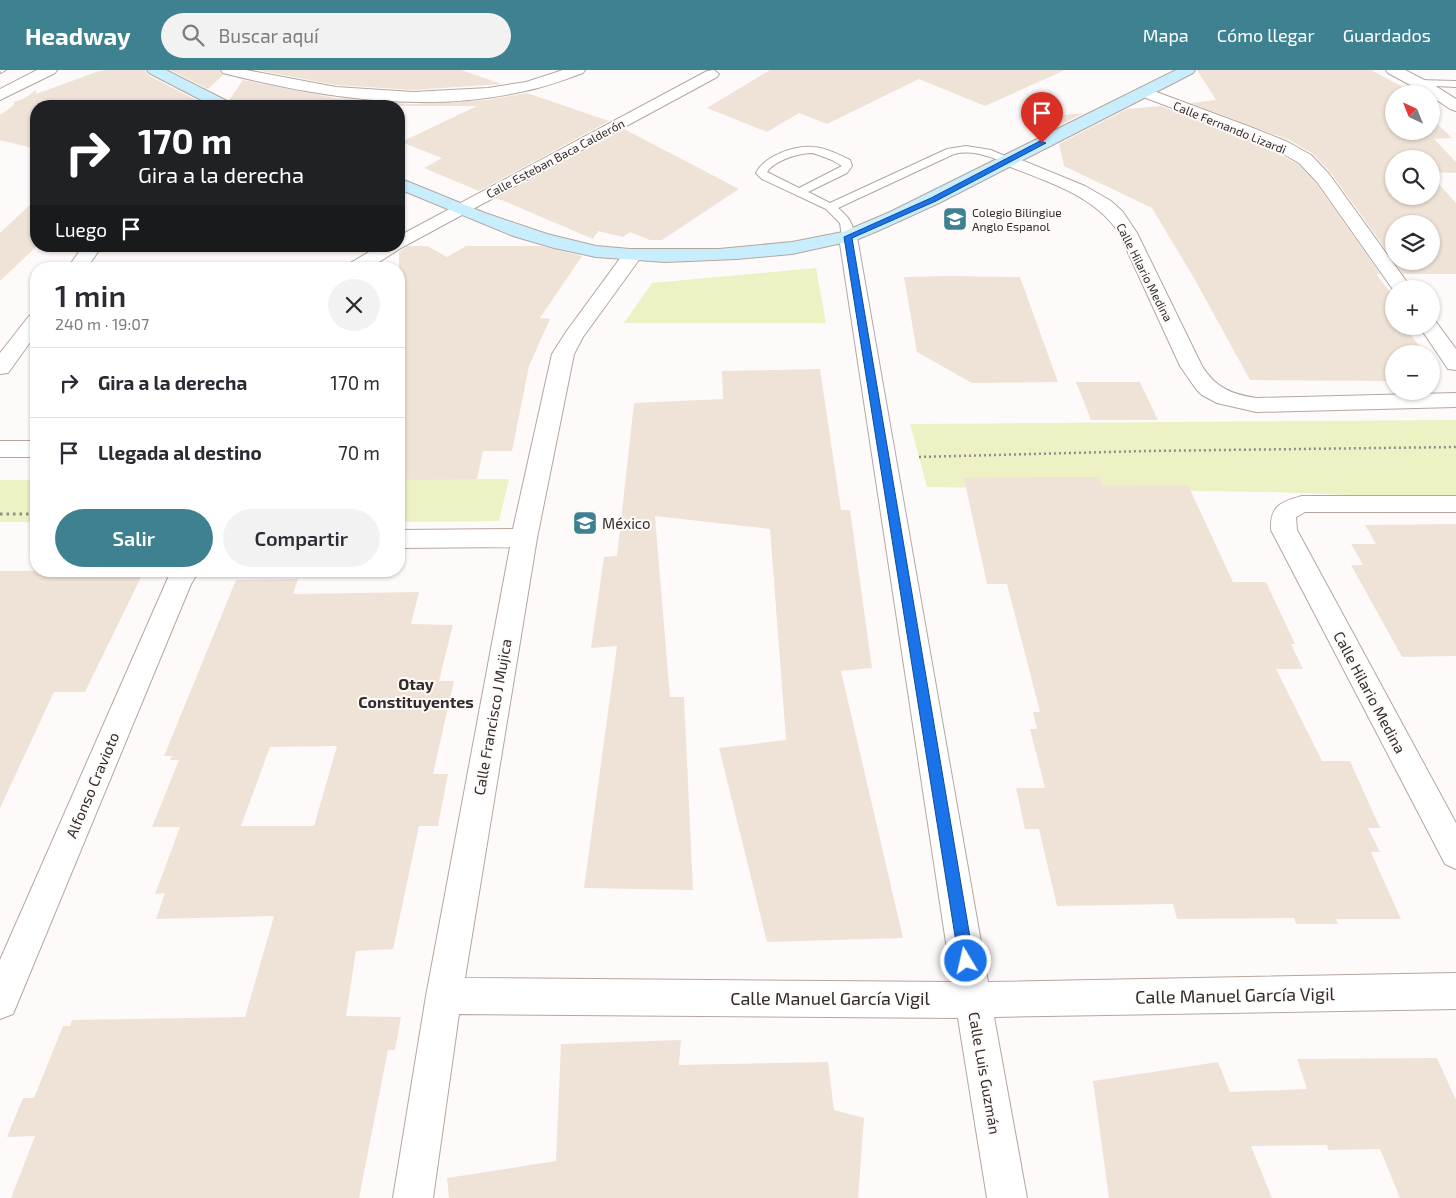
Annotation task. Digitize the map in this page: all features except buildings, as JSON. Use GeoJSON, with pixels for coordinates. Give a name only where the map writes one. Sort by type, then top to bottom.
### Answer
{"type":"FeatureCollection","features":[{"type":"Feature","properties":{"kind":"street"},"geometry":{"type":"LineString","coordinates":[[0,95],[30,78],[50,70]]}},
{"type":"Feature","properties":{"kind":"street"},"geometry":{"type":"LineString","coordinates":[[154,70],[213,100]]}},
{"type":"Feature","properties":{"kind":"street"},"geometry":{"type":"LineString","coordinates":[[228,70],[256,78],[298,85],[403,97],[464,96],[523,87],[578,70]]}},
{"type":"Feature","properties":{"kind":"street"},"geometry":{"type":"LineString","coordinates":[[1393,70],[1456,106]]}},
{"type":"Feature","properties":{"kind":"street"},"geometry":{"type":"LineString","coordinates":[[405,186],[461,210],[562,245],[631,257],[743,254],[785,250],[848,237],[933,199],[1183,71]]}},
{"type":"Feature","properties":{"kind":"street","name":"Calle Esteban Baca Calderón"},"geometry":{"type":"LineString","coordinates":[[405,240],[712,74]]}},
{"type":"Feature","properties":{"kind":"street"},"geometry":{"type":"LineString","coordinates":[[298,85],[321,76]]}},
{"type":"Feature","properties":{"kind":"street","name":"Calle Fernando Lizardi"},"geometry":{"type":"LineString","coordinates":[[1143,92],[1247,131],[1282,146],[1304,159],[1323,178],[1396,280]]}},
{"type":"Feature","properties":{"kind":"street","name":"Calle Hilario Medina"},"geometry":{"type":"LineString","coordinates":[[1009,160],[1076,189],[1098,201],[1115,214],[1128,233],[1191,366],[1201,384],[1215,395],[1232,402],[1256,405],[1456,400]]}},
{"type":"Feature","properties":{"kind":"street","name":"Calle Luis Guzmán"},"geometry":{"type":"LineString","coordinates":[[848,237],[1007,1198]]}},
{"type":"Feature","properties":{"kind":"street"},"geometry":{"type":"LineString","coordinates":[[366,262],[383,252]]}},
{"type":"Feature","properties":{"kind":"street","name":"Calle Francisco J Mujica"},"geometry":{"type":"LineString","coordinates":[[412,1198],[444,996],[524,538],[563,354],[573,336],[631,257]]}},
{"type":"Feature","properties":{"kind":"street"},"geometry":{"type":"LineString","coordinates":[[0,368],[30,328]]}},
{"type":"Feature","properties":{"kind":"street"},"geometry":{"type":"LineString","coordinates":[[1435,335],[1456,364]]}},
{"type":"Feature","properties":{"kind":"street"},"geometry":{"type":"LineString","coordinates":[[0,449],[30,448]]}},
{"type":"Feature","properties":{"kind":"street","name":"Calle Hilario Medina"},"geometry":{"type":"LineString","coordinates":[[1456,504],[1302,504],[1288,510],[1283,516],[1284,530],[1456,854]]}},
{"type":"Feature","properties":{"kind":"street"},"geometry":{"type":"LineString","coordinates":[[405,539],[524,538]]}},
{"type":"Feature","properties":{"kind":"street","name":"Alfonso Cravioto"},"geometry":{"type":"LineString","coordinates":[[0,1001],[181,577]]}},
{"type":"Feature","properties":{"kind":"street","name":"Calle Manuel García Vigil"},"geometry":{"type":"LineString","coordinates":[[444,996],[973,1000],[1456,991]]}},
{"type":"Feature","properties":{"kind":"lane"},"geometry":{"type":"LineString","coordinates":[[1418,83],[1456,84]]}},
{"type":"Feature","properties":{"kind":"lane"},"geometry":{"type":"LineString","coordinates":[[830,206],[950,151],[963,148],[977,148],[1009,160]]}},
{"type":"Feature","properties":{"kind":"lane"},"geometry":{"type":"LineString","coordinates":[[800,192],[843,171],[847,166],[846,162],[823,151],[804,149],[768,164],[761,172],[766,177],[830,206],[846,221],[849,230],[848,237]]}},
{"type":"Feature","properties":{"kind":"path"},"geometry":{"type":"LineString","coordinates":[[885,458],[1146,451],[1456,447]]}},
{"type":"Feature","properties":{"kind":"path"},"geometry":{"type":"LineString","coordinates":[[0,514],[30,514]]}},
{"type":"Feature","properties":{"kind":"green space"},"geometry":{"type":"Polygon","coordinates":[[[816,268],[826,323],[624,323],[652,283],[816,268]]]}},
{"type":"Feature","properties":{"kind":"green space"},"geometry":{"type":"Polygon","coordinates":[[[1456,420],[1456,499],[1268,492],[927,487],[910,424],[1456,420]]]}},
{"type":"Feature","properties":{"kind":"green space"},"geometry":{"type":"Polygon","coordinates":[[[405,479],[509,479],[499,521],[405,522],[405,479]]]}},
{"type":"Feature","properties":{"kind":"green space"},"geometry":{"type":"Polygon","coordinates":[[[0,480],[30,480],[30,522],[0,522],[0,480]]]}},
{"type":"Feature","properties":{"kind":"place","name":"Colegio Bilingiue Anglo Espanol"},"geometry":{"type":"Point","coordinates":[955,219]}},
{"type":"Feature","properties":{"kind":"place","name":"México"},"geometry":{"type":"Point","coordinates":[585,523]}},
{"type":"Feature","properties":{"kind":"district","name":"Otay Constituyentes"},"geometry":{"type":"Point","coordinates":[416,692]}},
{"type":"Feature","properties":{"kind":"route"},"geometry":{"type":"LineString","coordinates":[[966,961],[848,237],[933,199],[1042,143]]}}]}
